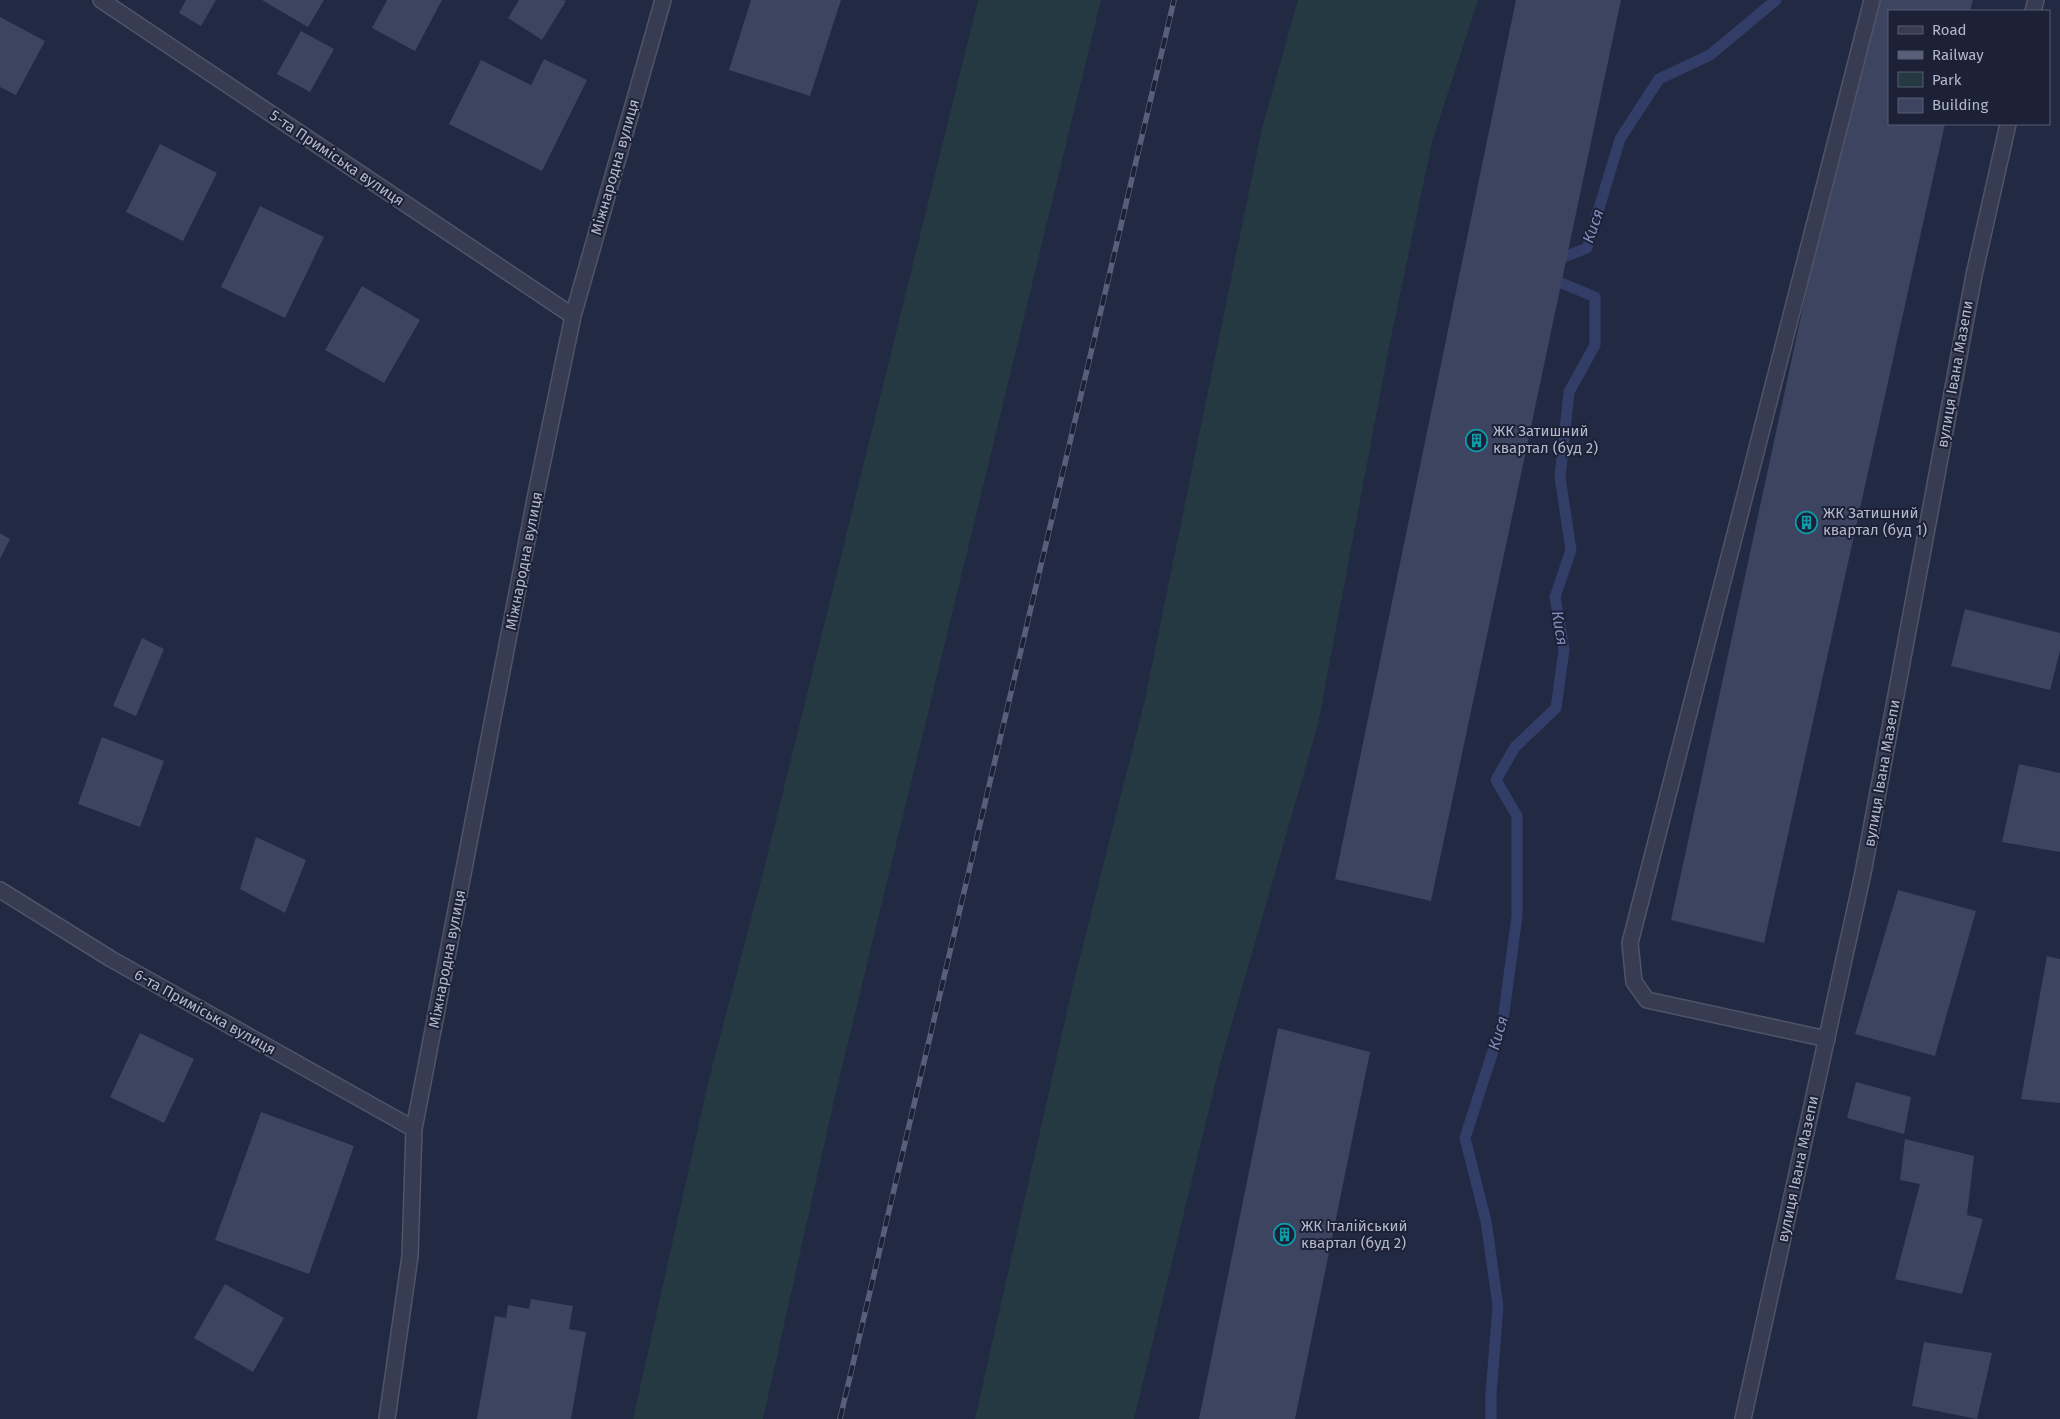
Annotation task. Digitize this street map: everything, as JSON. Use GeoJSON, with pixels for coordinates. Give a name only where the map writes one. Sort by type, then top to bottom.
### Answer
{"type":"FeatureCollection","features":[{"type":"Feature","properties":{"kind":"street","name":"5-та Приміська вулиця"},"geometry":{"type":"LineString","coordinates":[[101,0],[573,316]]}},
{"type":"Feature","properties":{"kind":"street","name":"Міжнародна вулиця"},"geometry":{"type":"LineString","coordinates":[[386,1419],[410,1256],[414,1129],[533,513],[573,316],[663,0]]}},
{"type":"Feature","properties":{"kind":"street"},"geometry":{"type":"LineString","coordinates":[[1827,1039],[1647,1000],[1634,982],[1630,943],[1872,0]]}},
{"type":"Feature","properties":{"kind":"street","name":"вулиця Івана Мазепи"},"geometry":{"type":"LineString","coordinates":[[1743,1419],[1863,873],[1974,275],[2008,125]]}},
{"type":"Feature","properties":{"kind":"street","name":"6-та Приміська вулиця"},"geometry":{"type":"LineString","coordinates":[[0,890],[112,959],[414,1129]]}},
{"type":"Feature","properties":{"kind":"green space"},"geometry":{"type":"Polygon","coordinates":[[[978,0],[1101,0],[835,1096],[763,1419],[633,1419],[709,1079],[761,881],[978,0]]]}},
{"type":"Feature","properties":{"kind":"green space"},"geometry":{"type":"Polygon","coordinates":[[[1298,0],[1478,0],[1432,142],[1389,347],[1318,724],[1219,1068],[1134,1419],[975,1419],[1073,985],[1144,704],[1262,128],[1298,0]]]}},
{"type":"Feature","properties":{"kind":"building"},"geometry":{"type":"Polygon","coordinates":[[[186,0],[216,0],[201,26],[179,13],[186,0]]]}},
{"type":"Feature","properties":{"kind":"building"},"geometry":{"type":"Polygon","coordinates":[[[262,0],[324,0],[308,27],[262,0]]]}},
{"type":"Feature","properties":{"kind":"building"},"geometry":{"type":"Polygon","coordinates":[[[387,0],[442,0],[415,51],[372,28],[387,0]]]}},
{"type":"Feature","properties":{"kind":"building"},"geometry":{"type":"Polygon","coordinates":[[[519,0],[566,1],[542,40],[508,18],[519,0]]]}},
{"type":"Feature","properties":{"kind":"building"},"geometry":{"type":"Polygon","coordinates":[[[751,0],[841,0],[810,96],[729,70],[751,0]]]}},
{"type":"Feature","properties":{"kind":"building","name":"ЖК Затишний квартал (буд 2)"},"geometry":{"type":"Polygon","coordinates":[[[1516,0],[1621,0],[1431,901],[1335,879],[1516,0]]]}},
{"type":"Feature","properties":{"kind":"building","name":"ЖК Затишний квартал (буд 1)"},"geometry":{"type":"Polygon","coordinates":[[[1869,0],[1973,0],[1970,10],[1888,10],[1888,125],[1945,125],[1764,943],[1671,920],[1869,0]]]}},
{"type":"Feature","properties":{"kind":"building"},"geometry":{"type":"Polygon","coordinates":[[[0,17],[45,41],[16,95],[0,87],[0,17]]]}},
{"type":"Feature","properties":{"kind":"building"},"geometry":{"type":"Polygon","coordinates":[[[301,31],[334,49],[310,92],[277,74],[301,31]]]}},
{"type":"Feature","properties":{"kind":"building"},"geometry":{"type":"Polygon","coordinates":[[[544,59],[587,80],[542,171],[449,124],[481,60],[531,85],[544,59]]]}},
{"type":"Feature","properties":{"kind":"building"},"geometry":{"type":"Polygon","coordinates":[[[160,144],[217,173],[183,241],[126,212],[160,144]]]}},
{"type":"Feature","properties":{"kind":"building"},"geometry":{"type":"Polygon","coordinates":[[[260,206],[324,237],[285,318],[221,287],[260,206]]]}},
{"type":"Feature","properties":{"kind":"building"},"geometry":{"type":"Polygon","coordinates":[[[362,286],[420,320],[384,383],[325,350],[362,286]]]}},
{"type":"Feature","properties":{"kind":"building"},"geometry":{"type":"Polygon","coordinates":[[[0,533],[10,539],[0,559],[0,533]]]}},
{"type":"Feature","properties":{"kind":"building"},"geometry":{"type":"Polygon","coordinates":[[[1965,609],[2060,633],[2060,651],[2050,690],[1951,666],[1965,609]]]}},
{"type":"Feature","properties":{"kind":"building"},"geometry":{"type":"Polygon","coordinates":[[[142,638],[164,649],[136,716],[113,706],[142,638]]]}},
{"type":"Feature","properties":{"kind":"building"},"geometry":{"type":"Polygon","coordinates":[[[102,737],[164,761],[140,827],[78,804],[102,737]]]}},
{"type":"Feature","properties":{"kind":"building"},"geometry":{"type":"Polygon","coordinates":[[[2019,764],[2060,773],[2060,852],[2002,842],[2019,764]]]}},
{"type":"Feature","properties":{"kind":"building"},"geometry":{"type":"Polygon","coordinates":[[[256,837],[306,860],[285,913],[240,889],[256,837]]]}},
{"type":"Feature","properties":{"kind":"building"},"geometry":{"type":"Polygon","coordinates":[[[1898,890],[1976,911],[1935,1056],[1855,1034],[1898,890]]]}},
{"type":"Feature","properties":{"kind":"building"},"geometry":{"type":"Polygon","coordinates":[[[2047,956],[2060,959],[2060,1103],[2021,1099],[2047,956]]]}},
{"type":"Feature","properties":{"kind":"building","name":"ЖК Італійський квартал (буд 2)"},"geometry":{"type":"Polygon","coordinates":[[[1278,1028],[1370,1052],[1295,1419],[1199,1419],[1278,1028]]]}},
{"type":"Feature","properties":{"kind":"building"},"geometry":{"type":"Polygon","coordinates":[[[140,1033],[194,1059],[164,1123],[110,1097],[140,1033]]]}},
{"type":"Feature","properties":{"kind":"building"},"geometry":{"type":"Polygon","coordinates":[[[1856,1082],[1911,1097],[1904,1134],[1847,1118],[1856,1082]]]}},
{"type":"Feature","properties":{"kind":"building"},"geometry":{"type":"Polygon","coordinates":[[[261,1112],[354,1146],[309,1274],[215,1240],[261,1112]]]}},
{"type":"Feature","properties":{"kind":"building"},"geometry":{"type":"Polygon","coordinates":[[[1905,1139],[1974,1156],[1967,1215],[1983,1219],[1962,1294],[1895,1279],[1920,1184],[1900,1180],[1905,1139]]]}},
{"type":"Feature","properties":{"kind":"building"},"geometry":{"type":"Polygon","coordinates":[[[225,1284],[284,1318],[253,1372],[194,1338],[225,1284]]]}},
{"type":"Feature","properties":{"kind":"building"},"geometry":{"type":"Polygon","coordinates":[[[531,1299],[573,1306],[569,1329],[586,1332],[571,1419],[477,1419],[495,1316],[506,1318],[508,1305],[529,1309],[531,1299]]]}},
{"type":"Feature","properties":{"kind":"building"},"geometry":{"type":"Polygon","coordinates":[[[1924,1342],[1992,1353],[1977,1419],[1912,1406],[1924,1342]]]}},
{"type":"Feature","properties":{"kind":"waterway","name":"Кися"},"geometry":{"type":"LineString","coordinates":[[1554,261],[1587,248],[1620,139],[1659,79],[1710,55],[1776,0]]}},
{"type":"Feature","properties":{"kind":"waterway","name":"Кися"},"geometry":{"type":"LineString","coordinates":[[1491,1419],[1491,1394],[1498,1306],[1486,1221],[1465,1138],[1503,1020],[1517,916],[1517,816],[1496,780],[1515,747],[1556,708],[1564,650],[1555,597],[1571,550],[1560,477],[1569,392],[1595,345],[1595,297],[1547,277]]}},
{"type":"Feature","properties":{"kind":"railway"},"geometry":{"type":"LineString","coordinates":[[840,1419],[1174,0]]}},
{"type":"Feature","properties":{"kind":"place","name":"ЖК Затишний квартал (буд 2)"},"geometry":{"type":"Point","coordinates":[1477,440]}},
{"type":"Feature","properties":{"kind":"place","name":"ЖК Затишний квартал (буд 1)"},"geometry":{"type":"Point","coordinates":[1807,522]}},
{"type":"Feature","properties":{"kind":"place","name":"ЖК Італійський квартал (буд 2)"},"geometry":{"type":"Point","coordinates":[1285,1235]}}]}
